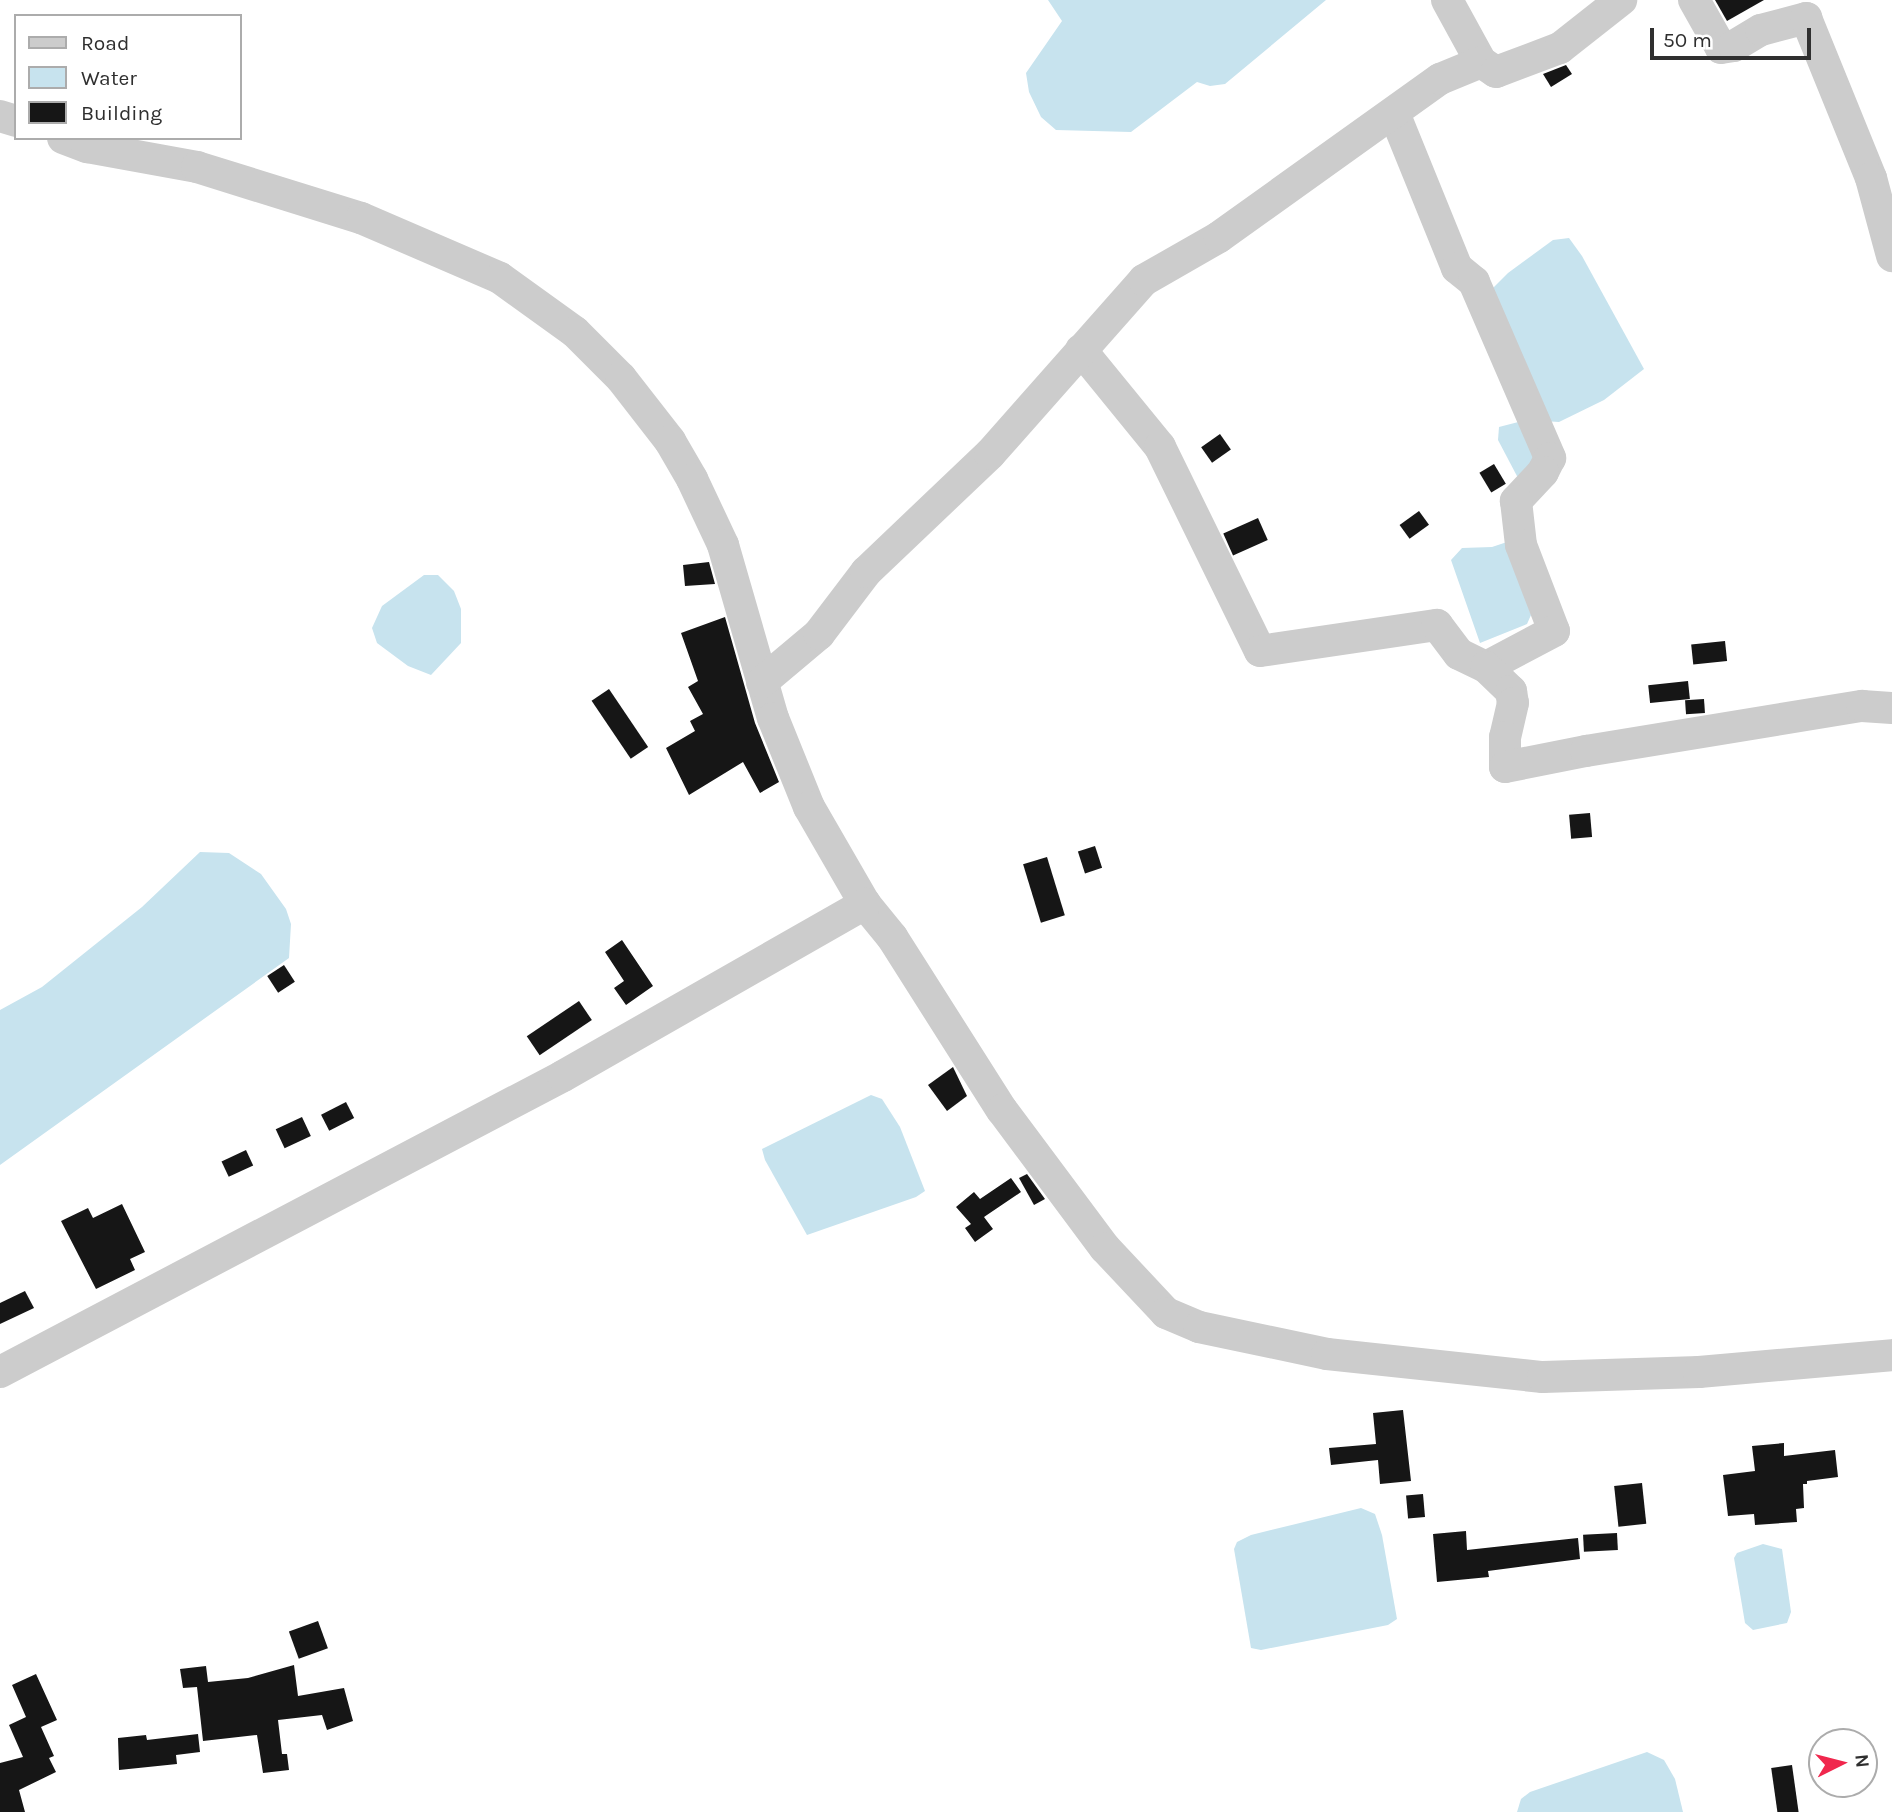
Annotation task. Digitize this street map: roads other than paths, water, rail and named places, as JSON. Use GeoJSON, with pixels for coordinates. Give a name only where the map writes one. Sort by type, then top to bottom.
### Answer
{"type":"FeatureCollection","features":[{"type":"Feature","properties":{"kind":"street"},"geometry":{"type":"LineString","coordinates":[[1447,0],[1480,62],[1496,72],[1560,48],[1622,0]]}},
{"type":"Feature","properties":{"kind":"street"},"geometry":{"type":"LineString","coordinates":[[1694,0],[1721,48],[1734,46],[1761,30],[1806,18],[1871,178],[1892,256]]}},
{"type":"Feature","properties":{"kind":"street"},"geometry":{"type":"LineString","coordinates":[[762,682],[819,634],[866,572],[990,454],[1144,280],[1219,237],[1440,79],[1480,62]]}},
{"type":"Feature","properties":{"kind":"street"},"geometry":{"type":"LineString","coordinates":[[1394,113],[1457,268],[1474,282],[1550,458],[1543,472],[1516,501],[1521,545],[1554,631],[1486,667]]}},
{"type":"Feature","properties":{"kind":"street"},"geometry":{"type":"LineString","coordinates":[[68,140],[87,147],[197,167],[360,218],[500,278],[575,332],[621,378],[670,441],[692,479],[723,545],[773,718],[809,807],[865,904],[892,937],[1002,1110],[1105,1248],[1166,1313],[1199,1327],[1326,1354],[1543,1377],[1699,1371],[1892,1355]]}},
{"type":"Feature","properties":{"kind":"street"},"geometry":{"type":"LineString","coordinates":[[1081,350],[1160,447],[1260,651],[1437,625],[1460,654],[1486,667],[1511,691],[1513,703],[1505,737],[1505,767],[1848,708],[1892,708]]}},
{"type":"Feature","properties":{"kind":"street"},"geometry":{"type":"LineString","coordinates":[[0,1372],[563,1076],[865,904]]}},
{"type":"Feature","properties":{"kind":"water"},"geometry":{"type":"Polygon","coordinates":[[[1048,0],[1326,0],[1225,84],[1210,86],[1197,82],[1131,132],[1056,130],[1041,117],[1029,92],[1026,73],[1062,21],[1048,0]]]}},
{"type":"Feature","properties":{"kind":"water"},"geometry":{"type":"Polygon","coordinates":[[[1569,238],[1582,256],[1644,369],[1604,400],[1559,422],[1543,421],[1485,296],[1508,273],[1553,240],[1569,238]]]}},
{"type":"Feature","properties":{"kind":"water"},"geometry":{"type":"Polygon","coordinates":[[[1526,420],[1540,454],[1518,478],[1498,440],[1499,427],[1526,420]]]}},
{"type":"Feature","properties":{"kind":"water"},"geometry":{"type":"Polygon","coordinates":[[[1507,542],[1531,615],[1527,624],[1480,643],[1451,560],[1462,548],[1492,547],[1507,542]]]}},
{"type":"Feature","properties":{"kind":"water"},"geometry":{"type":"Polygon","coordinates":[[[424,575],[438,575],[454,591],[461,609],[461,643],[431,675],[408,666],[377,643],[372,628],[382,606],[424,575]]]}},
{"type":"Feature","properties":{"kind":"water"},"geometry":{"type":"Polygon","coordinates":[[[200,852],[229,853],[261,874],[286,909],[291,924],[289,958],[0,1165],[0,1010],[42,987],[142,907],[200,852]]]}},
{"type":"Feature","properties":{"kind":"water"},"geometry":{"type":"Polygon","coordinates":[[[871,1095],[882,1099],[900,1127],[925,1191],[916,1197],[807,1235],[765,1160],[762,1149],[871,1095]]]}},
{"type":"Feature","properties":{"kind":"water"},"geometry":{"type":"Polygon","coordinates":[[[1361,1508],[1375,1514],[1382,1535],[1397,1619],[1388,1625],[1261,1650],[1251,1648],[1234,1549],[1237,1542],[1251,1535],[1361,1508]]]}},
{"type":"Feature","properties":{"kind":"water"},"geometry":{"type":"Polygon","coordinates":[[[1763,1544],[1782,1549],[1791,1612],[1787,1623],[1753,1630],[1745,1623],[1734,1558],[1737,1553],[1763,1544]]]}},
{"type":"Feature","properties":{"kind":"water"},"geometry":{"type":"Polygon","coordinates":[[[1647,1752],[1664,1760],[1675,1779],[1683,1812],[1517,1812],[1521,1799],[1530,1792],[1647,1752]]]}}]}
